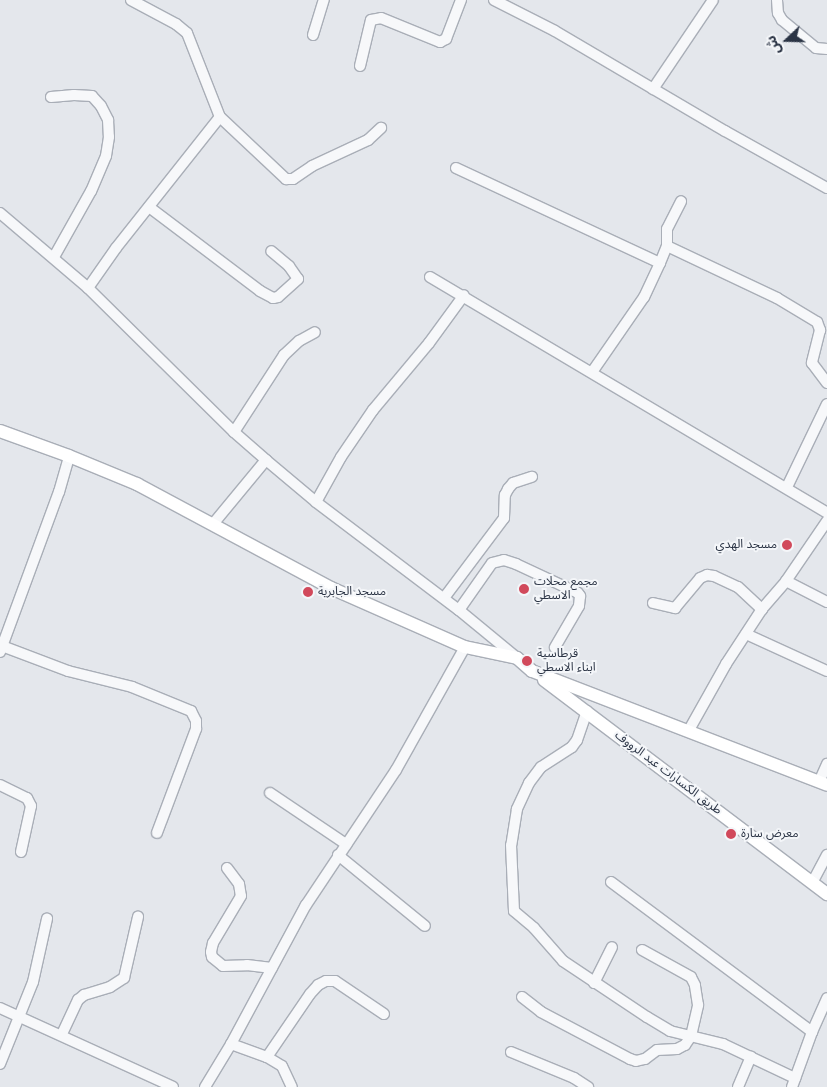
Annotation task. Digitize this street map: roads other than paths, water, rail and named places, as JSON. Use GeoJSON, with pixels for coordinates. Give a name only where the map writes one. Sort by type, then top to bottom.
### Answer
{"type":"FeatureCollection","features":[{"type":"Feature","properties":{"kind":"main road"},"geometry":{"type":"LineString","coordinates":[[0,431],[69,456],[137,484],[331,588],[465,646],[517,658]]}},
{"type":"Feature","properties":{"kind":"main road","name":"طريق الكسارات عبد الرووف"},"geometry":{"type":"LineString","coordinates":[[517,658],[827,894]]}},
{"type":"Feature","properties":{"kind":"main road"},"geometry":{"type":"LineString","coordinates":[[532,671],[823,783]]}},
{"type":"Feature","properties":{"kind":"street"},"geometry":{"type":"LineString","coordinates":[[130,0],[176,24],[186,33],[220,117],[286,179],[293,179],[312,166],[368,140],[381,128]]}},
{"type":"Feature","properties":{"kind":"street"},"geometry":{"type":"LineString","coordinates":[[313,35],[324,0]]}},
{"type":"Feature","properties":{"kind":"street"},"geometry":{"type":"LineString","coordinates":[[360,66],[372,20],[381,18],[435,42],[440,42],[446,40],[461,0]]}},
{"type":"Feature","properties":{"kind":"street"},"geometry":{"type":"LineString","coordinates":[[494,0],[555,31],[653,89],[826,186]]}},
{"type":"Feature","properties":{"kind":"street"},"geometry":{"type":"LineString","coordinates":[[653,89],[714,0]]}},
{"type":"Feature","properties":{"kind":"street"},"geometry":{"type":"LineString","coordinates":[[777,0],[778,13],[782,20],[816,48],[827,49]]}},
{"type":"Feature","properties":{"kind":"street"},"geometry":{"type":"LineString","coordinates":[[51,97],[92,96],[102,106],[108,120],[109,136],[106,156],[91,191],[54,257]]}},
{"type":"Feature","properties":{"kind":"street"},"geometry":{"type":"LineString","coordinates":[[88,288],[220,117]]}},
{"type":"Feature","properties":{"kind":"street"},"geometry":{"type":"LineString","coordinates":[[456,168],[660,263]]}},
{"type":"Feature","properties":{"kind":"street"},"geometry":{"type":"LineString","coordinates":[[592,372],[644,297],[666,246],[667,228],[681,201]]}},
{"type":"Feature","properties":{"kind":"street"},"geometry":{"type":"LineString","coordinates":[[150,207],[260,291],[273,298],[278,297],[298,279],[290,266],[271,252]]}},
{"type":"Feature","properties":{"kind":"street"},"geometry":{"type":"LineString","coordinates":[[0,213],[54,257],[88,288],[234,432],[266,460],[316,502],[444,598],[517,658]]}},
{"type":"Feature","properties":{"kind":"street"},"geometry":{"type":"LineString","coordinates":[[666,246],[777,298],[817,322],[820,330],[812,363],[827,383]]}},
{"type":"Feature","properties":{"kind":"street"},"geometry":{"type":"LineString","coordinates":[[430,277],[464,295],[787,487],[827,513]]}},
{"type":"Feature","properties":{"kind":"street"},"geometry":{"type":"LineString","coordinates":[[316,502],[341,456],[373,410],[430,343],[464,295]]}},
{"type":"Feature","properties":{"kind":"street"},"geometry":{"type":"LineString","coordinates":[[234,432],[284,356],[299,341],[316,332]]}},
{"type":"Feature","properties":{"kind":"street"},"geometry":{"type":"LineString","coordinates":[[787,487],[827,404]]}},
{"type":"Feature","properties":{"kind":"street"},"geometry":{"type":"LineString","coordinates":[[69,456],[59,492],[4,630],[1,649],[68,671],[132,687],[192,711],[196,721],[196,729],[157,833]]}},
{"type":"Feature","properties":{"kind":"street"},"geometry":{"type":"LineString","coordinates":[[213,524],[266,460]]}},
{"type":"Feature","properties":{"kind":"street"},"geometry":{"type":"LineString","coordinates":[[444,598],[504,518],[505,495],[508,489],[513,483],[532,477]]}},
{"type":"Feature","properties":{"kind":"street"},"geometry":{"type":"LineString","coordinates":[[689,730],[746,634],[762,610],[786,581],[827,521]]}},
{"type":"Feature","properties":{"kind":"street"},"geometry":{"type":"LineString","coordinates":[[459,610],[492,563],[504,560],[516,564],[578,593],[580,596],[579,606],[554,647]]}},
{"type":"Feature","properties":{"kind":"street"},"geometry":{"type":"LineString","coordinates":[[653,603],[675,608],[700,578],[714,576],[738,587],[762,610]]}},
{"type":"Feature","properties":{"kind":"street"},"geometry":{"type":"LineString","coordinates":[[786,581],[827,602]]}},
{"type":"Feature","properties":{"kind":"street"},"geometry":{"type":"LineString","coordinates":[[746,634],[827,671]]}},
{"type":"Feature","properties":{"kind":"street"},"geometry":{"type":"LineString","coordinates":[[205,1087],[232,1044],[306,905],[396,770],[465,646]]}},
{"type":"Feature","properties":{"kind":"street"},"geometry":{"type":"LineString","coordinates":[[587,711],[577,740],[572,747],[541,767],[529,783],[517,809],[511,845],[512,906],[516,915],[534,928],[563,961],[670,1031],[723,1044],[751,1057],[794,1082],[812,1032],[827,998]]}},
{"type":"Feature","properties":{"kind":"street"},"geometry":{"type":"LineString","coordinates":[[823,783],[827,764]]}},
{"type":"Feature","properties":{"kind":"street"},"geometry":{"type":"LineString","coordinates":[[0,785],[27,798],[31,806],[21,852]]}},
{"type":"Feature","properties":{"kind":"street"},"geometry":{"type":"LineString","coordinates":[[270,793],[346,844]]}},
{"type":"Feature","properties":{"kind":"street"},"geometry":{"type":"LineString","coordinates":[[338,855],[425,926]]}},
{"type":"Feature","properties":{"kind":"street"},"geometry":{"type":"LineString","coordinates":[[812,883],[827,855]]}},
{"type":"Feature","properties":{"kind":"street"},"geometry":{"type":"LineString","coordinates":[[227,868],[240,884],[241,896],[213,943],[212,957],[223,966],[247,965],[272,968]]}},
{"type":"Feature","properties":{"kind":"street"},"geometry":{"type":"LineString","coordinates":[[611,882],[812,1032]]}},
{"type":"Feature","properties":{"kind":"street"},"geometry":{"type":"LineString","coordinates":[[62,1034],[78,1000],[84,995],[110,987],[124,978],[138,916]]}},
{"type":"Feature","properties":{"kind":"street"},"geometry":{"type":"LineString","coordinates":[[0,1064],[33,982],[47,919]]}},
{"type":"Feature","properties":{"kind":"street"},"geometry":{"type":"LineString","coordinates":[[594,983],[612,947]]}},
{"type":"Feature","properties":{"kind":"street"},"geometry":{"type":"LineString","coordinates":[[522,997],[541,1012],[630,1059],[636,1061],[645,1058],[657,1050],[677,1049],[685,1045],[692,1036],[698,1005],[698,993],[691,977],[642,950]]}},
{"type":"Feature","properties":{"kind":"street"},"geometry":{"type":"LineString","coordinates":[[266,1057],[310,994],[318,985],[326,981],[335,981],[384,1014]]}},
{"type":"Feature","properties":{"kind":"street"},"geometry":{"type":"LineString","coordinates":[[0,1008],[62,1034],[173,1087]]}},
{"type":"Feature","properties":{"kind":"street"},"geometry":{"type":"LineString","coordinates":[[232,1044],[266,1057],[282,1066],[292,1087]]}},
{"type":"Feature","properties":{"kind":"street"},"geometry":{"type":"LineString","coordinates":[[511,1052],[574,1078],[588,1087]]}},
{"type":"Feature","properties":{"kind":"street"},"geometry":{"type":"LineString","coordinates":[[738,1087],[751,1057]]}},
{"type":"Feature","properties":{"kind":"place","name":"مسجد الهدي"},"geometry":{"type":"Point","coordinates":[787,545]}},
{"type":"Feature","properties":{"kind":"place","name":"مجمع محلات الاسطي"},"geometry":{"type":"Point","coordinates":[524,589]}},
{"type":"Feature","properties":{"kind":"place","name":"مسجد الجابرية"},"geometry":{"type":"Point","coordinates":[308,592]}},
{"type":"Feature","properties":{"kind":"place","name":"قرطاسية ابناء الاسطي"},"geometry":{"type":"Point","coordinates":[527,661]}},
{"type":"Feature","properties":{"kind":"place","name":"معرض سارة"},"geometry":{"type":"Point","coordinates":[731,834]}}]}
